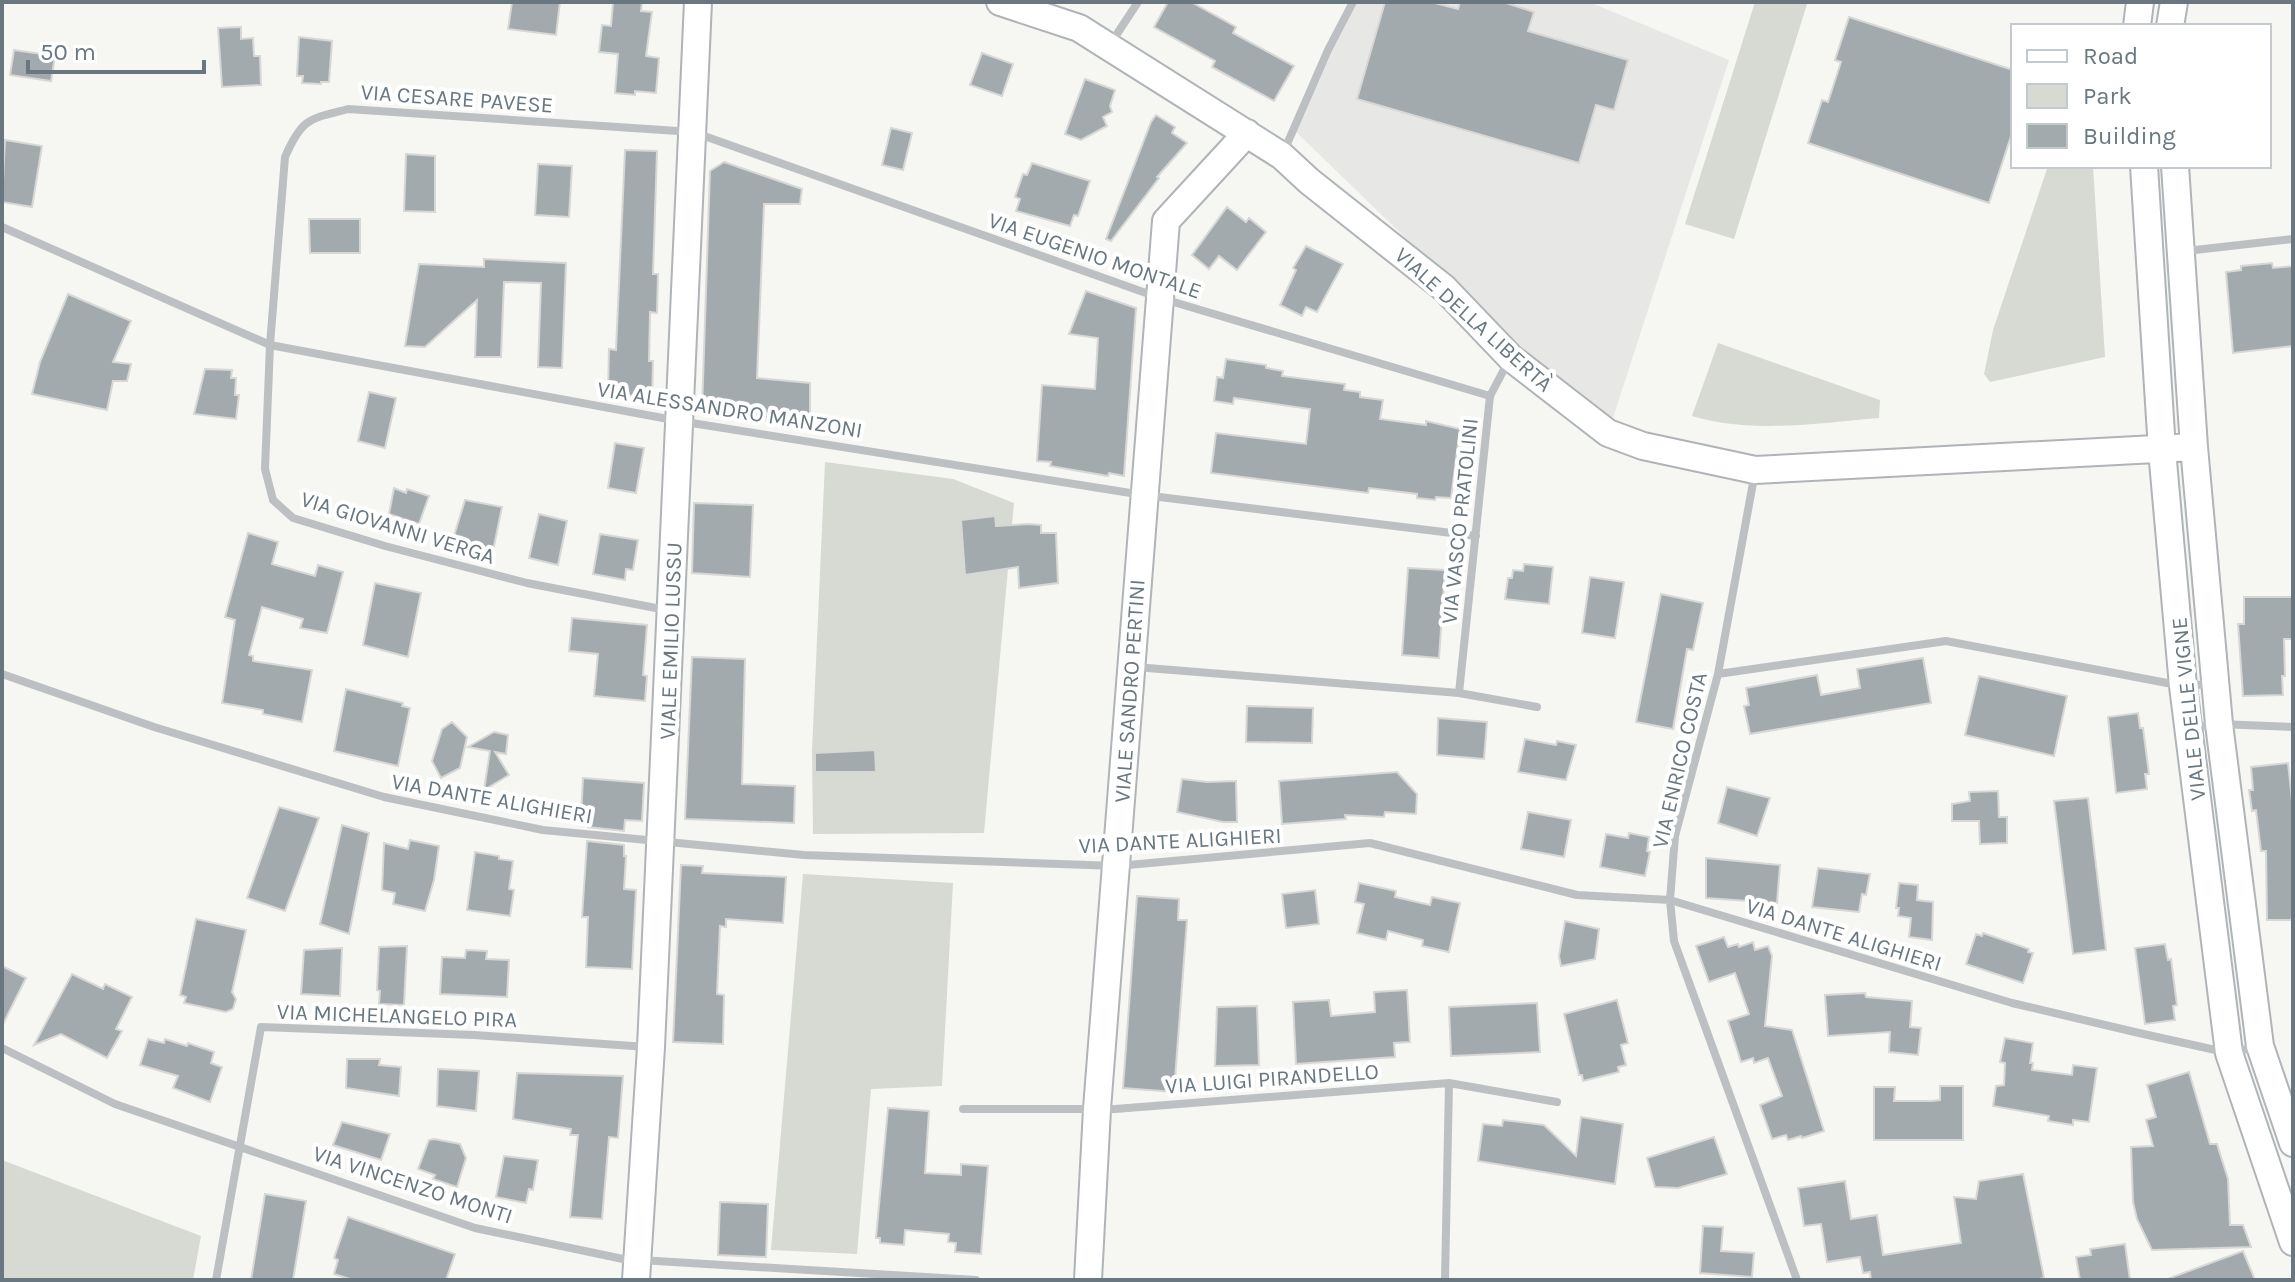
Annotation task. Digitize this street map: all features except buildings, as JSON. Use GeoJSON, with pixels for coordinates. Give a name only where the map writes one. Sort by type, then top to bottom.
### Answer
{"type":"FeatureCollection","features":[{"type":"Feature","properties":{"kind":"street","name":"VIALE EMILIO LUSSU"},"geometry":{"type":"LineString","coordinates":[[636,1270],[651,1047],[698,2]]}},
{"type":"Feature","properties":{"kind":"street","name":"VIALE DELLA LIBERTÀ"},"geometry":{"type":"LineString","coordinates":[[1000,2],[1079,28],[1282,156],[1444,288],[1511,358],[1608,433],[1643,446],[1755,470],[2194,447]]}},
{"type":"Feature","properties":{"kind":"street"},"geometry":{"type":"LineString","coordinates":[[1108,47],[1138,2]]}},
{"type":"Feature","properties":{"kind":"street"},"geometry":{"type":"LineString","coordinates":[[1282,156],[1328,50],[1353,2]]}},
{"type":"Feature","properties":{"kind":"street"},"geometry":{"type":"LineString","coordinates":[[2137,24],[2140,2]]}},
{"type":"Feature","properties":{"kind":"street"},"geometry":{"type":"LineString","coordinates":[[2170,24],[2174,2]]}},
{"type":"Feature","properties":{"kind":"street","name":"VIA CESARE PAVESE"},"geometry":{"type":"LineString","coordinates":[[270,345],[285,157],[292,139],[310,119],[348,109],[693,132]]}},
{"type":"Feature","properties":{"kind":"street","name":"VIA EUGENIO MONTALE"},"geometry":{"type":"LineString","coordinates":[[693,132],[1160,298],[1490,396]]}},
{"type":"Feature","properties":{"kind":"street","name":"VIALE SANDRO PERTINI"},"geometry":{"type":"LineString","coordinates":[[1088,1280],[1097,1109],[1166,221],[1247,133]]}},
{"type":"Feature","properties":{"kind":"street","name":"VIALE DELLE VIGNE"},"geometry":{"type":"LineString","coordinates":[[2144,168],[2162,450],[2183,686],[2229,1053],[2293,1242]]}},
{"type":"Feature","properties":{"kind":"street","name":"VIALE DELLE VIGNE"},"geometry":{"type":"LineString","coordinates":[[2175,168],[2194,447],[2219,724],[2260,1046],[2293,1143]]}},
{"type":"Feature","properties":{"kind":"street","name":"VIA ALESSANDRO MANZONI"},"geometry":{"type":"LineString","coordinates":[[2,227],[270,345],[679,421],[1143,495],[1476,536]]}},
{"type":"Feature","properties":{"kind":"street"},"geometry":{"type":"LineString","coordinates":[[2180,252],[2293,239]]}},
{"type":"Feature","properties":{"kind":"street","name":"VIA GIOVANNI VERGA"},"geometry":{"type":"LineString","coordinates":[[270,345],[265,469],[273,500],[293,518],[527,583],[671,611]]}},
{"type":"Feature","properties":{"kind":"street","name":"VIA VASCO PRATOLINI"},"geometry":{"type":"LineString","coordinates":[[1459,693],[1490,396],[1511,358]]}},
{"type":"Feature","properties":{"kind":"street","name":"VIA ENRICO COSTA"},"geometry":{"type":"LineString","coordinates":[[1755,470],[1718,674],[1675,836],[1670,900],[1674,941],[1797,1280]]}},
{"type":"Feature","properties":{"kind":"street"},"geometry":{"type":"LineString","coordinates":[[1718,674],[1946,641],[2183,686],[2215,683]]}},
{"type":"Feature","properties":{"kind":"street"},"geometry":{"type":"LineString","coordinates":[[1130,667],[1459,693],[1537,707]]}},
{"type":"Feature","properties":{"kind":"street","name":"VIA DANTE ALIGHIERI"},"geometry":{"type":"LineString","coordinates":[[2,674],[154,727],[384,797],[543,830],[804,855],[1117,866],[1370,843],[1577,895],[1670,900],[2012,1003],[2229,1053],[2260,1046]]}},
{"type":"Feature","properties":{"kind":"street"},"geometry":{"type":"LineString","coordinates":[[2188,727],[2219,724],[2293,727]]}},
{"type":"Feature","properties":{"kind":"street","name":"VIA MICHELANGELO PIRA"},"geometry":{"type":"LineString","coordinates":[[241,1145],[261,1027],[474,1035],[651,1047]]}},
{"type":"Feature","properties":{"kind":"street","name":"VIA VINCENZO MONTI"},"geometry":{"type":"LineString","coordinates":[[2,1048],[115,1104],[475,1228],[636,1270],[976,1280]]}},
{"type":"Feature","properties":{"kind":"street"},"geometry":{"type":"LineString","coordinates":[[1445,1280],[1449,1083]]}},
{"type":"Feature","properties":{"kind":"street","name":"VIA LUIGI PIRANDELLO"},"geometry":{"type":"LineString","coordinates":[[963,1109],[1097,1109],[1449,1083],[1557,1102]]}},
{"type":"Feature","properties":{"kind":"street"},"geometry":{"type":"LineString","coordinates":[[216,1280],[241,1145]]}},
{"type":"Feature","properties":{"kind":"shaded area"},"geometry":{"type":"Polygon","coordinates":[[[1355,2],[1589,2],[1729,60],[1612,421],[1515,344],[1293,129],[1355,2]]]}},
{"type":"Feature","properties":{"kind":"green space"},"geometry":{"type":"Polygon","coordinates":[[[1755,2],[1807,4],[1734,239],[1685,224],[1755,2]]]}},
{"type":"Feature","properties":{"kind":"green space"},"geometry":{"type":"Polygon","coordinates":[[[2047,168],[2093,168],[2105,357],[1990,382],[1984,374],[1993,330],[2047,168]]]}},
{"type":"Feature","properties":{"kind":"green space"},"geometry":{"type":"Polygon","coordinates":[[[1718,343],[1880,400],[1879,418],[1761,426],[1692,416],[1718,343]]]}},
{"type":"Feature","properties":{"kind":"green space"},"geometry":{"type":"Polygon","coordinates":[[[825,462],[953,479],[1014,503],[984,833],[813,834],[812,751],[825,462]]]}},
{"type":"Feature","properties":{"kind":"green space"},"geometry":{"type":"Polygon","coordinates":[[[803,874],[953,883],[942,1086],[871,1089],[857,1254],[771,1250],[803,874]]]}},
{"type":"Feature","properties":{"kind":"green space"},"geometry":{"type":"Polygon","coordinates":[[[2,1160],[201,1236],[193,1280],[2,1280],[2,1160]]]}}]}
